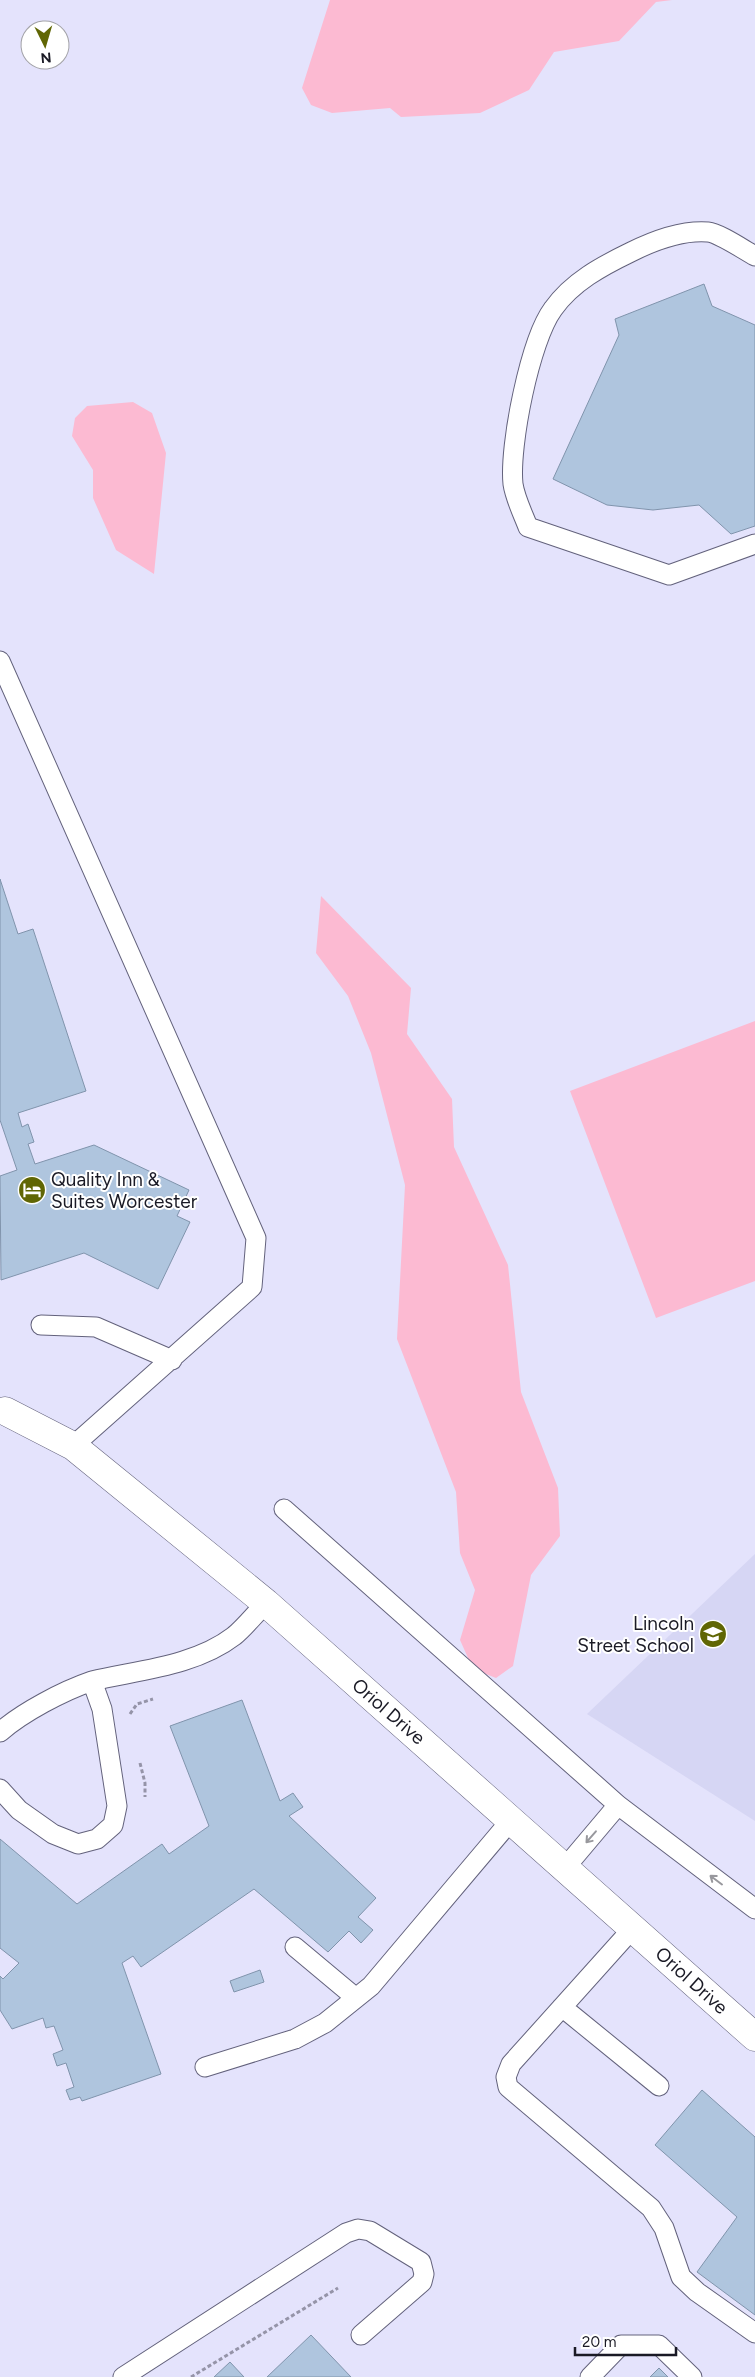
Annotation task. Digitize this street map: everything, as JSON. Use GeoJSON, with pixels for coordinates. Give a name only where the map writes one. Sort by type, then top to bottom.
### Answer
{"type":"FeatureCollection","features":[{"type":"Feature","properties":{"kind":"street","name":"Oriol Drive"},"geometry":{"type":"LineString","coordinates":[[2,1407],[73,1446],[266,1603],[512,1819],[564,1869],[755,2037]]}},
{"type":"Feature","properties":{"kind":"lane"},"geometry":{"type":"LineString","coordinates":[[755,256],[709,232],[677,236],[640,247],[606,264],[571,288],[552,310],[534,347],[516,439],[513,485],[528,527],[669,574],[755,544]]}},
{"type":"Feature","properties":{"kind":"lane"},"geometry":{"type":"LineString","coordinates":[[0,661],[256,1238],[252,1288],[73,1446]]}},
{"type":"Feature","properties":{"kind":"lane"},"geometry":{"type":"LineString","coordinates":[[41,1325],[96,1327],[172,1360]]}},
{"type":"Feature","properties":{"kind":"lane"},"geometry":{"type":"LineString","coordinates":[[284,1509],[618,1805],[755,1909]]}},
{"type":"Feature","properties":{"kind":"lane"},"geometry":{"type":"LineString","coordinates":[[0,1732],[76,1686],[190,1659],[215,1648],[234,1635],[266,1603]]}},
{"type":"Feature","properties":{"kind":"lane"},"geometry":{"type":"LineString","coordinates":[[0,1790],[19,1810],[53,1834],[78,1844],[97,1839],[113,1825],[117,1806],[102,1709],[92,1681]]}},
{"type":"Feature","properties":{"kind":"lane"},"geometry":{"type":"LineString","coordinates":[[564,1869],[618,1805]]}},
{"type":"Feature","properties":{"kind":"lane"},"geometry":{"type":"LineString","coordinates":[[205,2067],[295,2039],[325,2023],[371,1986],[512,1819]]}},
{"type":"Feature","properties":{"kind":"lane"},"geometry":{"type":"LineString","coordinates":[[633,1928],[512,2064],[506,2077],[508,2088],[651,2208],[664,2228],[670,2252],[681,2277],[697,2292],[755,2333]]}},
{"type":"Feature","properties":{"kind":"lane"},"geometry":{"type":"LineString","coordinates":[[295,1947],[356,1998]]}},
{"type":"Feature","properties":{"kind":"lane"},"geometry":{"type":"LineString","coordinates":[[562,2007],[659,2086]]}},
{"type":"Feature","properties":{"kind":"lane"},"geometry":{"type":"LineString","coordinates":[[123,2377],[346,2233],[358,2229],[370,2231],[421,2262],[424,2274],[422,2282],[361,2335]]}},
{"type":"Feature","properties":{"kind":"lane"},"geometry":{"type":"LineString","coordinates":[[590,2377],[621,2346],[659,2345],[692,2377]]}},
{"type":"Feature","properties":{"kind":"path"},"geometry":{"type":"LineString","coordinates":[[191,2377],[338,2288]]}},
{"type":"Feature","properties":{"kind":"shaded area"},"geometry":{"type":"Polygon","coordinates":[[[330,0],[672,0],[656,2],[619,41],[554,52],[529,90],[480,113],[401,117],[390,108],[332,113],[311,105],[302,88],[330,0]]]}},
{"type":"Feature","properties":{"kind":"shaded area"},"geometry":{"type":"Polygon","coordinates":[[[133,402],[152,413],[166,453],[154,574],[116,550],[93,498],[93,470],[72,436],[75,418],[87,406],[133,402]]]}},
{"type":"Feature","properties":{"kind":"shaded area"},"geometry":{"type":"Polygon","coordinates":[[[321,896],[411,988],[407,1034],[452,1099],[454,1147],[508,1265],[521,1392],[558,1488],[560,1536],[531,1575],[513,1666],[496,1678],[473,1669],[460,1640],[475,1590],[460,1553],[456,1492],[397,1339],[405,1185],[371,1053],[348,996],[316,953],[321,896]]]}},
{"type":"Feature","properties":{"kind":"shaded area"},"geometry":{"type":"Polygon","coordinates":[[[755,1021],[755,1281],[656,1318],[570,1091],[755,1021]]]}},
{"type":"Feature","properties":{"kind":"shaded area","name":"Lincoln Street School"},"geometry":{"type":"Polygon","coordinates":[[[755,1554],[755,1821],[587,1714],[755,1554]]]}},
{"type":"Feature","properties":{"kind":"building"},"geometry":{"type":"Polygon","coordinates":[[[704,284],[712,306],[755,325],[755,526],[731,534],[699,505],[653,510],[607,505],[553,479],[619,335],[615,319],[704,284]]]}},
{"type":"Feature","properties":{"kind":"building"},"geometry":{"type":"Polygon","coordinates":[[[0,879],[18,934],[33,929],[86,1091],[18,1113],[22,1127],[28,1124],[34,1142],[28,1144],[35,1164],[94,1145],[189,1190],[177,1216],[190,1222],[158,1289],[84,1253],[1,1280],[0,1176],[17,1170],[0,1120],[0,879]]]}},
{"type":"Feature","properties":{"kind":"building"},"geometry":{"type":"Polygon","coordinates":[[[242,1700],[280,1801],[293,1793],[303,1807],[289,1816],[376,1898],[358,1917],[373,1930],[361,1943],[349,1931],[328,1952],[254,1889],[141,1967],[133,1956],[122,1963],[161,2074],[82,2101],[80,2097],[70,2100],[66,2090],[74,2087],[66,2063],[57,2066],[53,2054],[63,2050],[54,2026],[46,2028],[43,2018],[12,2029],[0,2010],[0,1976],[3,1979],[19,1963],[0,1948],[0,1839],[77,1904],[162,1844],[169,1854],[209,1826],[170,1726],[242,1700]]]}},
{"type":"Feature","properties":{"kind":"building"},"geometry":{"type":"Polygon","coordinates":[[[260,1970],[264,1982],[234,1992],[230,1981],[260,1970]]]}},
{"type":"Feature","properties":{"kind":"building"},"geometry":{"type":"Polygon","coordinates":[[[702,2090],[755,2137],[755,2315],[697,2272],[737,2217],[655,2145],[702,2090]]]}},
{"type":"Feature","properties":{"kind":"building"},"geometry":{"type":"Polygon","coordinates":[[[311,2335],[351,2377],[267,2377],[311,2335]]]}},
{"type":"Feature","properties":{"kind":"building"},"geometry":{"type":"Polygon","coordinates":[[[230,2362],[244,2377],[214,2377],[230,2362]]]}},
{"type":"Feature","properties":{"kind":"building"},"geometry":{"type":"Polygon","coordinates":[[[659,2368],[668,2377],[650,2377],[659,2368]]]}},
{"type":"Feature","properties":{"kind":"place","name":"Quality Inn & Suites Worcester"},"geometry":{"type":"Point","coordinates":[32,1190]}},
{"type":"Feature","properties":{"kind":"place","name":"Lincoln Street School"},"geometry":{"type":"Point","coordinates":[713,1634]}}]}
